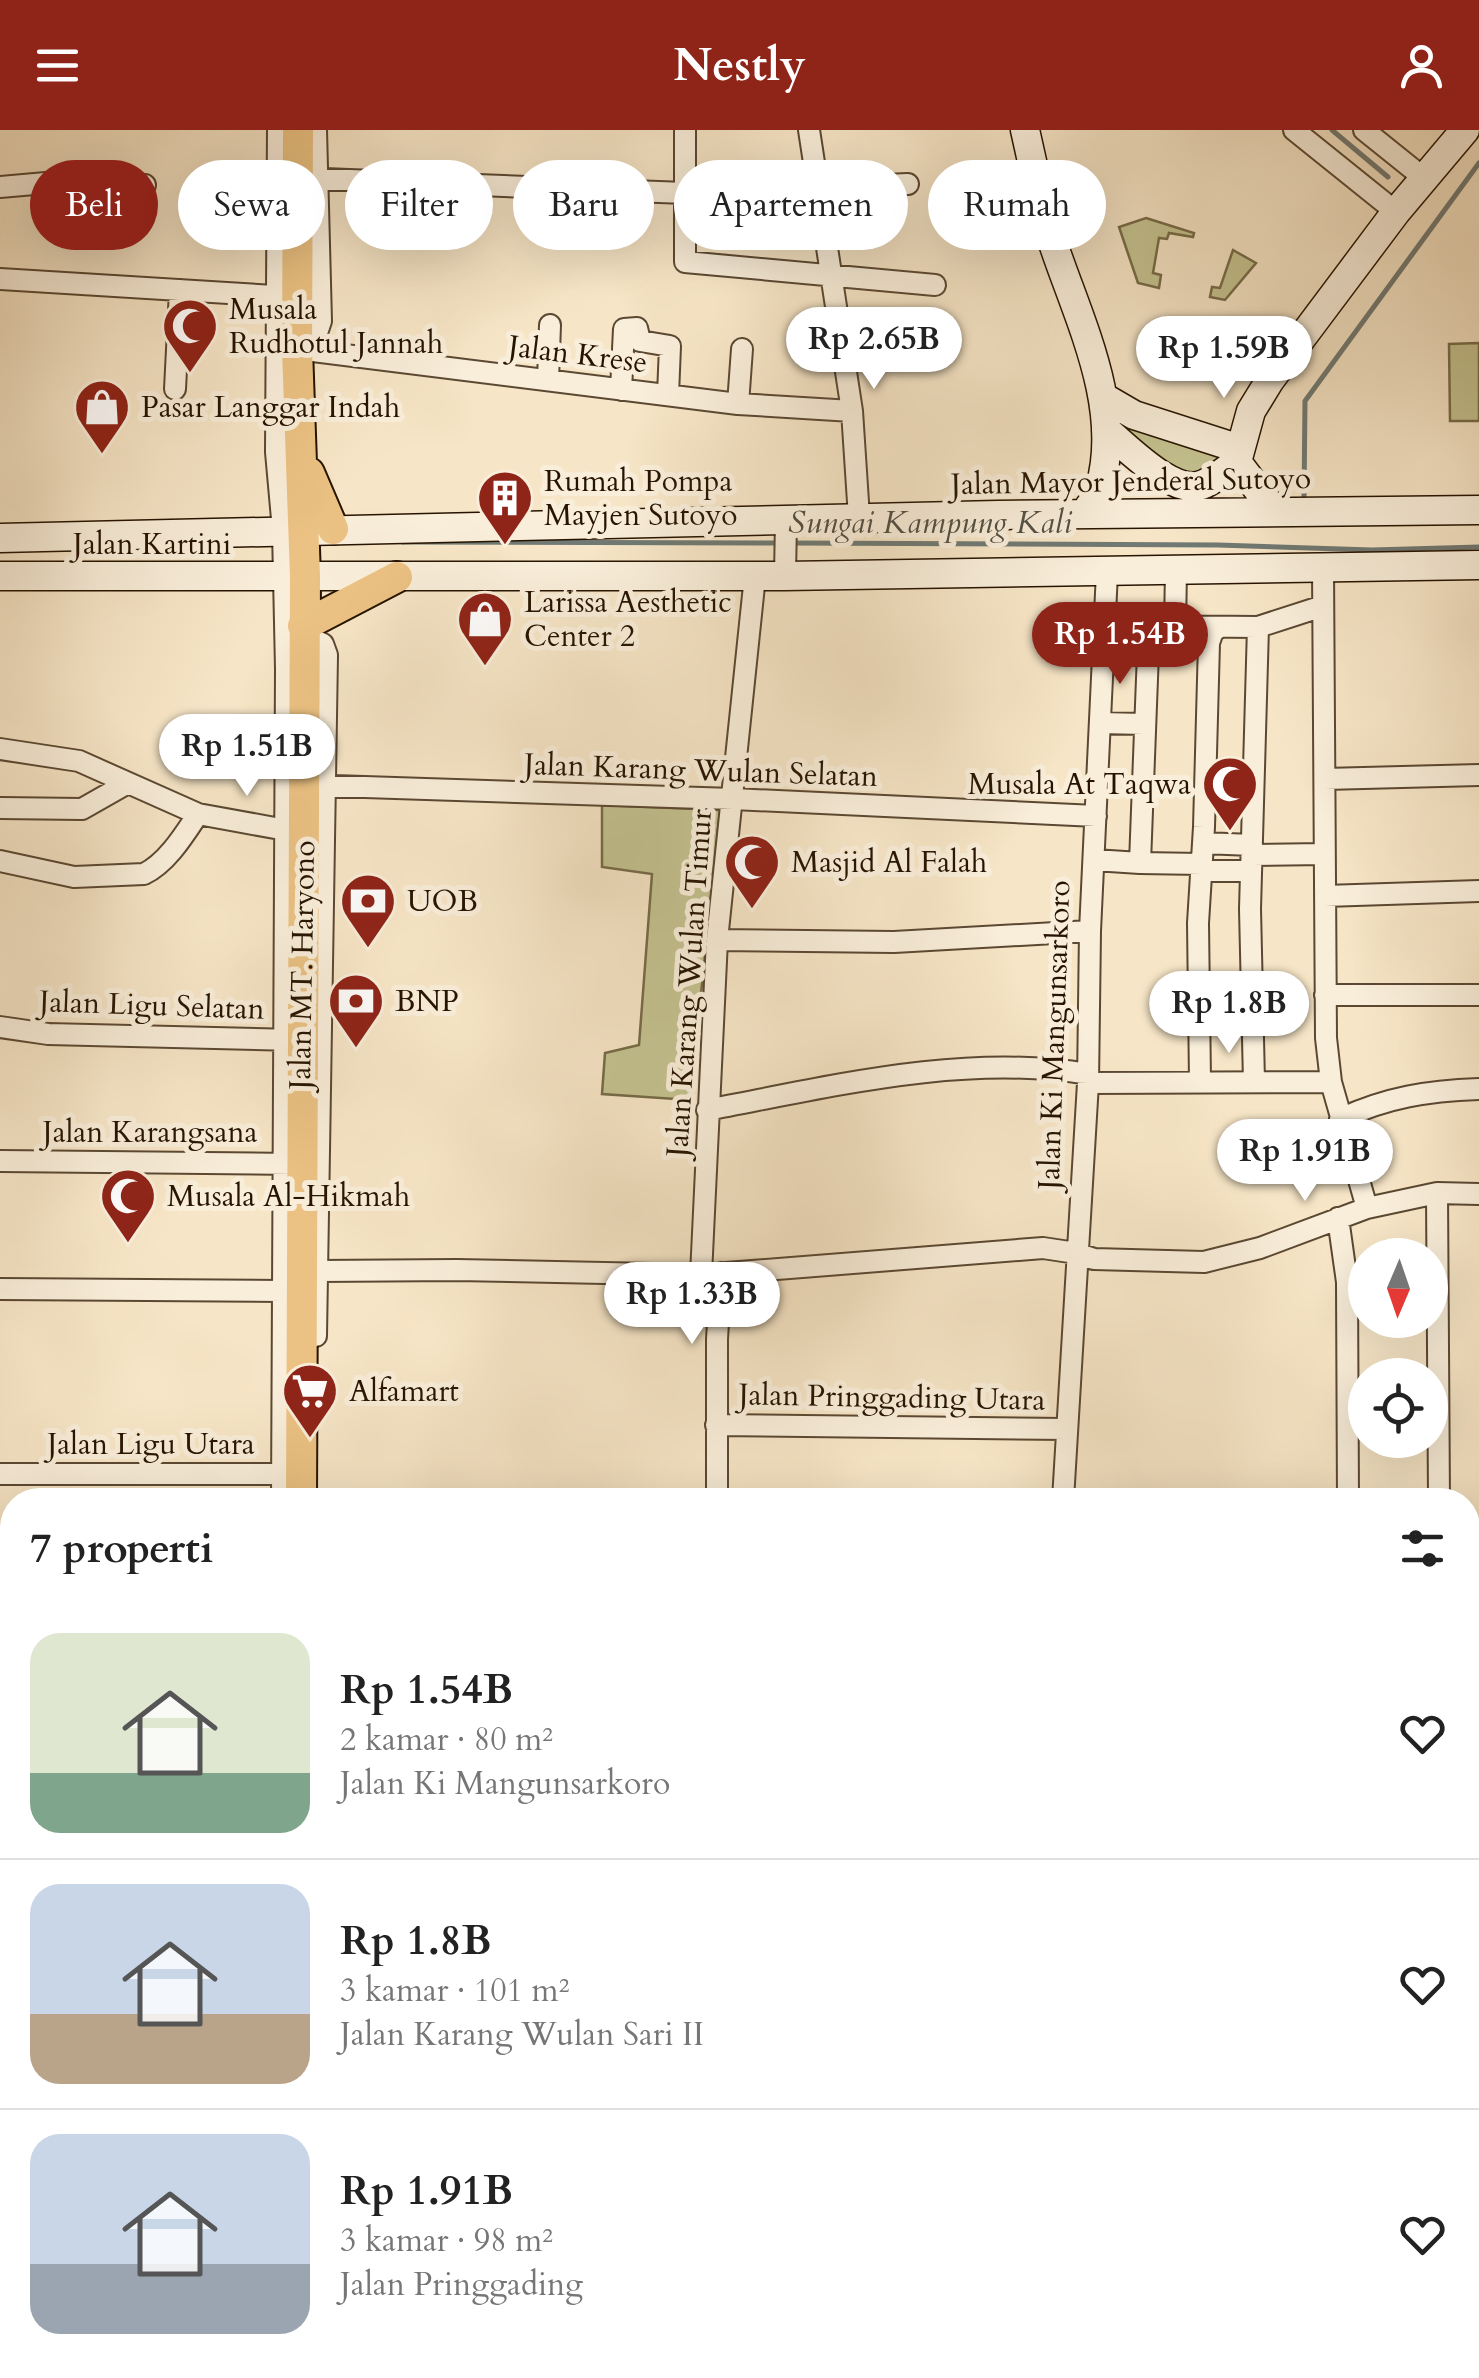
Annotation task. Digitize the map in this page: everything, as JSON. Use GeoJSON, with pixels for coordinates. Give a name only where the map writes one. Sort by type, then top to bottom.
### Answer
{"type":"FeatureCollection","features":[{"type":"Feature","properties":{"kind":"main road"},"geometry":{"type":"LineString","coordinates":[[298,130],[304,160]]}},
{"type":"Feature","properties":{"kind":"main road"},"geometry":{"type":"LineString","coordinates":[[1025,130],[1049,230],[1103,397],[1106,430],[1100,488],[1085,513]]}},
{"type":"Feature","properties":{"kind":"main road"},"geometry":{"type":"LineString","coordinates":[[1106,430],[1166,479],[1184,488],[1202,486],[1239,456],[1250,411],[1270,380],[1396,212],[1465,130]]}},
{"type":"Feature","properties":{"kind":"main road"},"geometry":{"type":"LineString","coordinates":[[289,250],[288,297],[297,346],[287,380],[300,452],[307,530]]}},
{"type":"Feature","properties":{"kind":"main road"},"geometry":{"type":"LineString","coordinates":[[1103,397],[1134,415],[1239,456],[1275,512]]}},
{"type":"Feature","properties":{"kind":"main road","name":"Jalan Mayor Jenderal Sutoyo"},"geometry":{"type":"LineString","coordinates":[[307,530],[786,547],[859,517],[1479,510]]}},
{"type":"Feature","properties":{"kind":"main road","name":"Jalan Kartini"},"geometry":{"type":"LineString","coordinates":[[0,538],[307,530]]}},
{"type":"Feature","properties":{"kind":"main road","name":"Jalan MT. Haryono"},"geometry":{"type":"LineString","coordinates":[[297,1488],[300,1282],[308,1222],[292,1164],[294,830],[314,786],[303,630],[294,577],[307,530]]}},
{"type":"Feature","properties":{"kind":"main road"},"geometry":{"type":"LineString","coordinates":[[786,547],[1106,572],[1479,565]]}},
{"type":"Feature","properties":{"kind":"main road","name":"Jalan Kartini"},"geometry":{"type":"LineString","coordinates":[[0,576],[755,576],[786,547]]}},
{"type":"Feature","properties":{"kind":"main road"},"geometry":{"type":"LineString","coordinates":[[303,630],[398,577]]}},
{"type":"Feature","properties":{"kind":"street"},"geometry":{"type":"LineString","coordinates":[[278,130],[282,160]]}},
{"type":"Feature","properties":{"kind":"street"},"geometry":{"type":"LineString","coordinates":[[310,160],[316,130]]}},
{"type":"Feature","properties":{"kind":"street"},"geometry":{"type":"LineString","coordinates":[[685,130],[685,160]]}},
{"type":"Feature","properties":{"kind":"street"},"geometry":{"type":"LineString","coordinates":[[809,130],[813,160]]}},
{"type":"Feature","properties":{"kind":"street"},"geometry":{"type":"LineString","coordinates":[[1294,130],[1396,212]]}},
{"type":"Feature","properties":{"kind":"street"},"geometry":{"type":"LineString","coordinates":[[1364,130],[1425,179]]}},
{"type":"Feature","properties":{"kind":"street"},"geometry":{"type":"LineString","coordinates":[[325,179],[674,193]]}},
{"type":"Feature","properties":{"kind":"street"},"geometry":{"type":"LineString","coordinates":[[0,187],[30,184]]}},
{"type":"Feature","properties":{"kind":"street"},"geometry":{"type":"LineString","coordinates":[[297,346],[316,336],[320,321],[314,250]]}},
{"type":"Feature","properties":{"kind":"street"},"geometry":{"type":"LineString","coordinates":[[685,250],[685,262],[935,285]]}},
{"type":"Feature","properties":{"kind":"street"},"geometry":{"type":"LineString","coordinates":[[827,250],[852,411],[859,517]]}},
{"type":"Feature","properties":{"kind":"street"},"geometry":{"type":"LineString","coordinates":[[0,279],[288,297],[287,380],[276,476],[307,530]]}},
{"type":"Feature","properties":{"kind":"street"},"geometry":{"type":"LineString","coordinates":[[175,389],[180,290]]}},
{"type":"Feature","properties":{"kind":"street"},"geometry":{"type":"LineString","coordinates":[[548,380],[550,325]]}},
{"type":"Feature","properties":{"kind":"street"},"geometry":{"type":"LineString","coordinates":[[622,390],[624,329],[637,328],[640,341],[670,346],[668,395]]}},
{"type":"Feature","properties":{"kind":"street"},"geometry":{"type":"LineString","coordinates":[[840,333],[906,338]]}},
{"type":"Feature","properties":{"kind":"street","name":"Jalan Krese"},"geometry":{"type":"LineString","coordinates":[[297,346],[738,404],[852,411]]}},
{"type":"Feature","properties":{"kind":"street"},"geometry":{"type":"LineString","coordinates":[[738,404],[742,349]]}},
{"type":"Feature","properties":{"kind":"street"},"geometry":{"type":"LineString","coordinates":[[1323,568],[1325,995],[1330,1082],[1367,1208]]}},
{"type":"Feature","properties":{"kind":"street"},"geometry":{"type":"LineString","coordinates":[[1175,627],[1176,570]]}},
{"type":"Feature","properties":{"kind":"street","name":"Jalan Ki Mangunsarkoro"},"geometry":{"type":"LineString","coordinates":[[1064,1488],[1086,1256],[1093,1080],[1090,931],[1106,572]]}},
{"type":"Feature","properties":{"kind":"street","name":"Jalan Karang Wulan Timur"},"geometry":{"type":"LineString","coordinates":[[711,1274],[707,1110],[718,940],[755,576]]}},
{"type":"Feature","properties":{"kind":"street"},"geometry":{"type":"LineString","coordinates":[[0,749],[80,761],[198,814],[294,830],[294,577]]}},
{"type":"Feature","properties":{"kind":"street"},"geometry":{"type":"LineString","coordinates":[[1140,862],[1148,626],[1258,627],[1322,606]]}},
{"type":"Feature","properties":{"kind":"street"},"geometry":{"type":"LineString","coordinates":[[1254,1082],[1252,857],[1258,627]]}},
{"type":"Feature","properties":{"kind":"street"},"geometry":{"type":"LineString","coordinates":[[1200,1081],[1198,923],[1209,643],[1217,629]]}},
{"type":"Feature","properties":{"kind":"street"},"geometry":{"type":"LineString","coordinates":[[1100,723],[1144,724]]}},
{"type":"Feature","properties":{"kind":"street"},"geometry":{"type":"LineString","coordinates":[[1325,778],[1479,775]]}},
{"type":"Feature","properties":{"kind":"street"},"geometry":{"type":"LineString","coordinates":[[0,808],[82,809],[126,784]]}},
{"type":"Feature","properties":{"kind":"street"},"geometry":{"type":"LineString","coordinates":[[308,1222],[323,1056],[314,786]]}},
{"type":"Feature","properties":{"kind":"street","name":"Jalan Karang Wulan Selatan"},"geometry":{"type":"LineString","coordinates":[[314,786],[733,799],[1096,816]]}},
{"type":"Feature","properties":{"kind":"street"},"geometry":{"type":"LineString","coordinates":[[0,861],[74,877],[144,874],[182,839],[198,814]]}},
{"type":"Feature","properties":{"kind":"street"},"geometry":{"type":"LineString","coordinates":[[1094,860],[1140,862],[1324,854]]}},
{"type":"Feature","properties":{"kind":"street"},"geometry":{"type":"LineString","coordinates":[[1325,896],[1479,892]]}},
{"type":"Feature","properties":{"kind":"street"},"geometry":{"type":"LineString","coordinates":[[718,940],[894,942],[1090,931]]}},
{"type":"Feature","properties":{"kind":"street"},"geometry":{"type":"LineString","coordinates":[[1325,995],[1479,995]]}},
{"type":"Feature","properties":{"kind":"street","name":"Jalan Ligu Selatan"},"geometry":{"type":"LineString","coordinates":[[0,1028],[48,1034],[293,1040]]}},
{"type":"Feature","properties":{"kind":"street"},"geometry":{"type":"LineString","coordinates":[[707,1110],[943,1069],[1066,1071],[1093,1080],[1128,1082],[1330,1082]]}},
{"type":"Feature","properties":{"kind":"street"},"geometry":{"type":"LineString","coordinates":[[1340,1119],[1376,1102],[1428,1091],[1479,1089]]}},
{"type":"Feature","properties":{"kind":"street","name":"Jalan Karangsana"},"geometry":{"type":"LineString","coordinates":[[0,1161],[292,1164]]}},
{"type":"Feature","properties":{"kind":"street"},"geometry":{"type":"LineString","coordinates":[[292,1164],[300,1282]]}},
{"type":"Feature","properties":{"kind":"street"},"geometry":{"type":"LineString","coordinates":[[1437,1192],[1439,1488]]}},
{"type":"Feature","properties":{"kind":"street"},"geometry":{"type":"LineString","coordinates":[[0,1289],[300,1282],[456,1270],[711,1274],[1044,1248],[1086,1256],[1189,1263],[1260,1248],[1367,1208],[1437,1192],[1479,1194]]}},
{"type":"Feature","properties":{"kind":"street"},"geometry":{"type":"LineString","coordinates":[[1338,1218],[1347,1282],[1348,1488]]}},
{"type":"Feature","properties":{"kind":"street","name":"Jalan Pringgading Utara"},"geometry":{"type":"LineString","coordinates":[[711,1274],[717,1488]]}},
{"type":"Feature","properties":{"kind":"street","name":"Jalan Pringgading Utara"},"geometry":{"type":"LineString","coordinates":[[716,1425],[1067,1429]]}},
{"type":"Feature","properties":{"kind":"street","name":"Jalan Ligu Utara"},"geometry":{"type":"LineString","coordinates":[[0,1474],[260,1488]]}},
{"type":"Feature","properties":{"kind":"shaded area"},"geometry":{"type":"Polygon","coordinates":[[[1146,218],[1194,233],[1193,237],[1169,233],[1167,239],[1159,238],[1153,273],[1161,275],[1159,288],[1138,283],[1119,227],[1146,218]]]}},
{"type":"Feature","properties":{"kind":"shaded area"},"geometry":{"type":"Polygon","coordinates":[[[1233,250],[1256,263],[1225,300],[1210,297],[1212,287],[1220,288],[1233,250]]]}},
{"type":"Feature","properties":{"kind":"shaded area"},"geometry":{"type":"Polygon","coordinates":[[[1479,343],[1479,421],[1450,421],[1449,344],[1479,343]]]}},
{"type":"Feature","properties":{"kind":"shaded area"},"geometry":{"type":"Polygon","coordinates":[[[1116,420],[1222,449],[1220,464],[1196,476],[1165,468],[1116,420]]]}},
{"type":"Feature","properties":{"kind":"shaded area"},"geometry":{"type":"Polygon","coordinates":[[[602,805],[720,810],[690,1100],[602,1094],[605,1053],[639,1045],[652,874],[602,867],[602,805]]]}},
{"type":"Feature","properties":{"kind":"waterway","name":"Sungai Kampung Kali"},"geometry":{"type":"LineString","coordinates":[[1332,130],[1388,177]]}},
{"type":"Feature","properties":{"kind":"waterway","name":"Sungai Kampung Kali"},"geometry":{"type":"LineString","coordinates":[[1304,497],[1305,401],[1479,163]]}},
{"type":"Feature","properties":{"kind":"waterway","name":"Sungai Kampung Kali"},"geometry":{"type":"LineString","coordinates":[[402,542],[781,543]]}},
{"type":"Feature","properties":{"kind":"waterway","name":"Sungai Kampung Kali"},"geometry":{"type":"LineString","coordinates":[[792,543],[1218,545],[1372,550],[1479,547]]}},
{"type":"Feature","properties":{"kind":"place","name":"Musala Rudhotul Jannah"},"geometry":{"type":"Point","coordinates":[190,375]}},
{"type":"Feature","properties":{"kind":"place","name":"Pasar Langgar Indah"},"geometry":{"type":"Point","coordinates":[102,456]}},
{"type":"Feature","properties":{"kind":"place","name":"Rumah Pompa Mayjen Sutoyo"},"geometry":{"type":"Point","coordinates":[505,547]}},
{"type":"Feature","properties":{"kind":"place","name":"Larissa Aesthetic Center 2"},"geometry":{"type":"Point","coordinates":[485,668]}},
{"type":"Feature","properties":{"kind":"place","name":"Musala At Taqwa"},"geometry":{"type":"Point","coordinates":[1230,833]}},
{"type":"Feature","properties":{"kind":"place","name":"Masjid Al Falah"},"geometry":{"type":"Point","coordinates":[752,911]}},
{"type":"Feature","properties":{"kind":"place","name":"UOB"},"geometry":{"type":"Point","coordinates":[368,950]}},
{"type":"Feature","properties":{"kind":"place","name":"BNP"},"geometry":{"type":"Point","coordinates":[356,1050]}},
{"type":"Feature","properties":{"kind":"place","name":"Musala Al-Hikmah"},"geometry":{"type":"Point","coordinates":[128,1245]}},
{"type":"Feature","properties":{"kind":"place","name":"Alfamart"},"geometry":{"type":"Point","coordinates":[310,1440]}}]}
